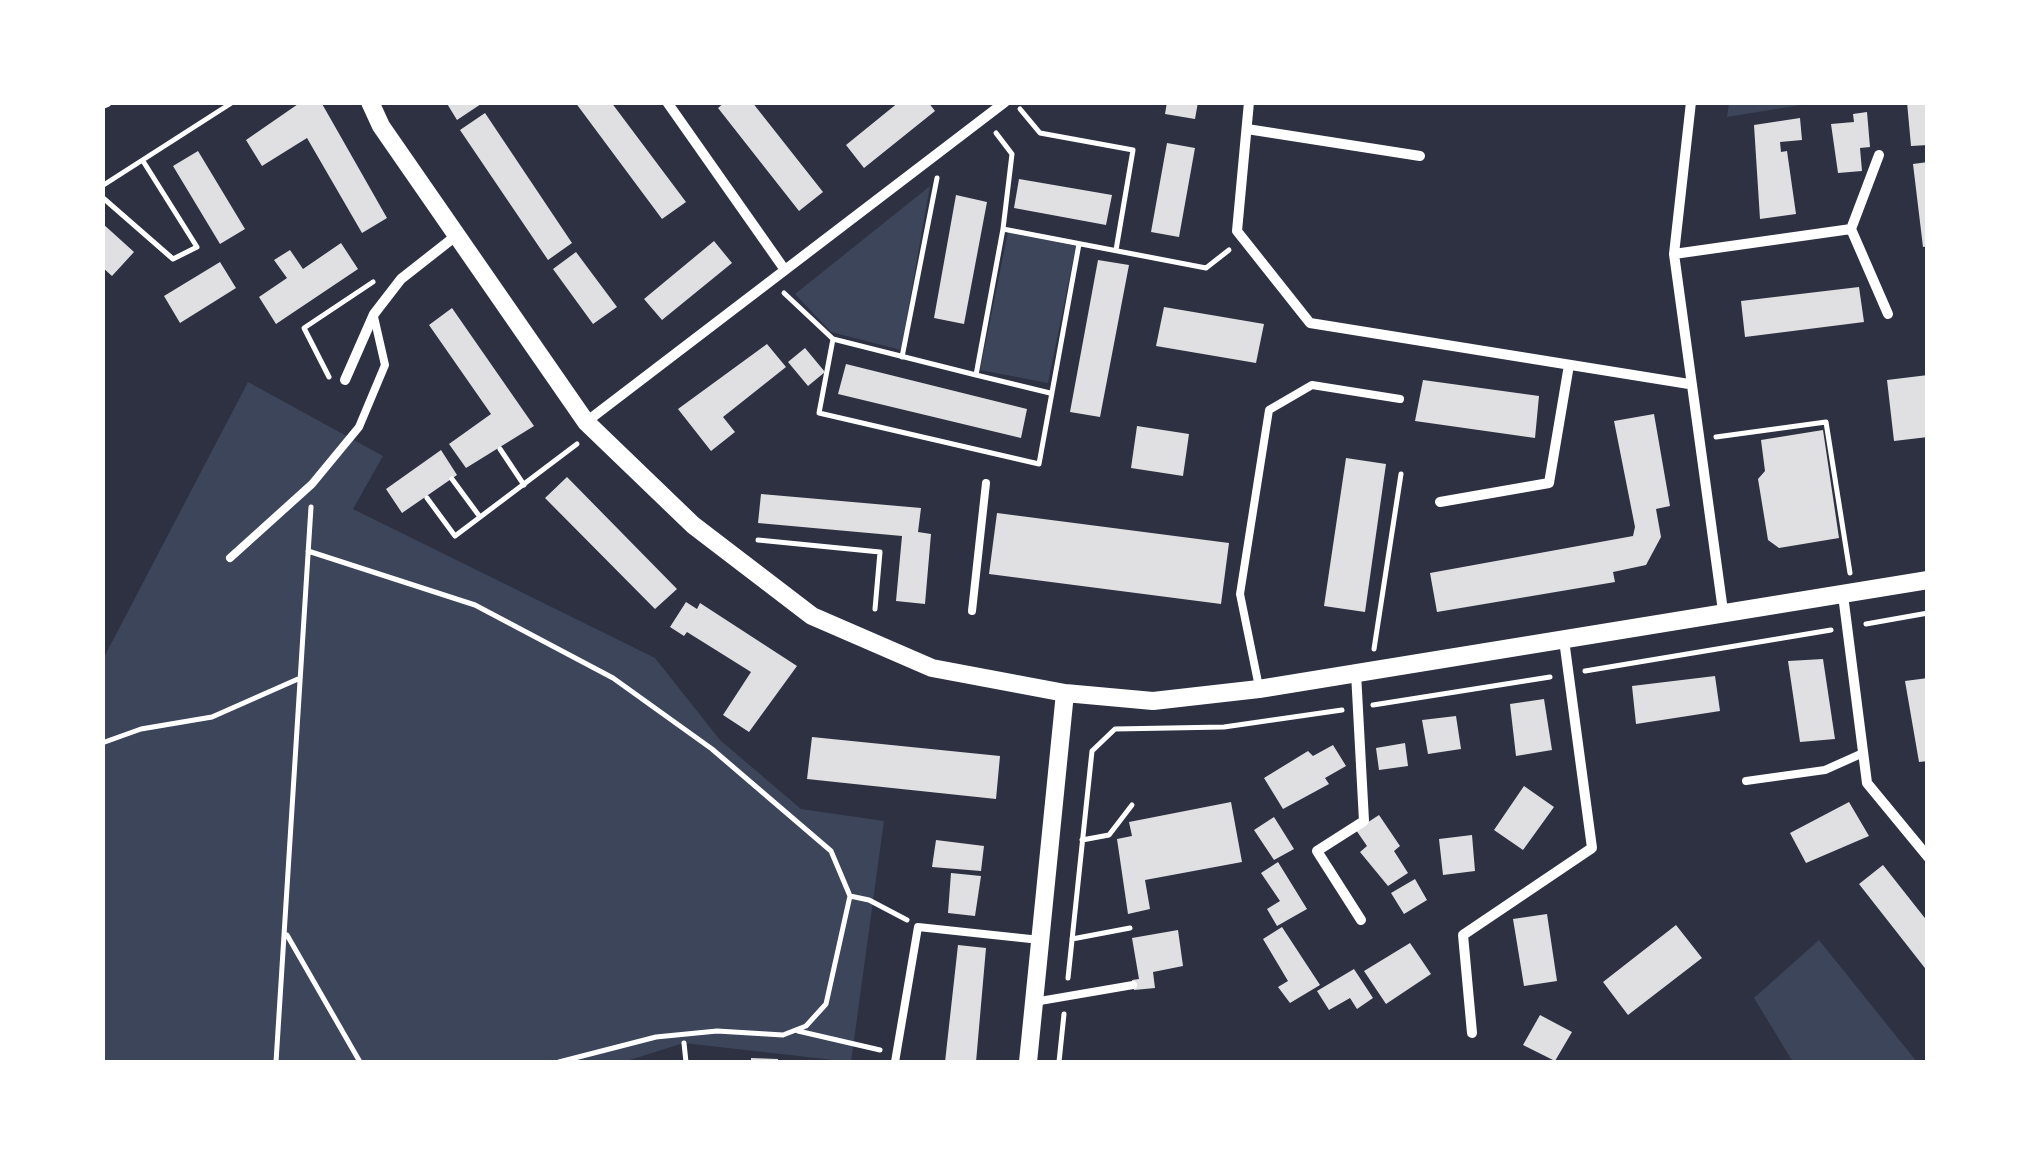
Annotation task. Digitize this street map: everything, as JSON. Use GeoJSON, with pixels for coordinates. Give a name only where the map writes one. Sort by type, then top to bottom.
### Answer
{"type":"FeatureCollection","features":[{"type":"Feature","properties":{"kind":"street"},"geometry":{"type":"LineString","coordinates":[[370,102],[381,126],[591,427],[693,525],[812,616],[932,668],[1065,693],[1153,700],[1259,690],[1928,580]]}},
{"type":"Feature","properties":{"kind":"street"},"geometry":{"type":"LineString","coordinates":[[667,102],[785,270]]}},
{"type":"Feature","properties":{"kind":"street"},"geometry":{"type":"LineString","coordinates":[[591,427],[785,270],[1005,102]]}},
{"type":"Feature","properties":{"kind":"street"},"geometry":{"type":"LineString","coordinates":[[1249,102],[1236,231],[1310,323],[1689,384]]}},
{"type":"Feature","properties":{"kind":"street"},"geometry":{"type":"LineString","coordinates":[[1691,102],[1674,254],[1723,612]]}},
{"type":"Feature","properties":{"kind":"street"},"geometry":{"type":"LineString","coordinates":[[1246,128],[1420,156]]}},
{"type":"Feature","properties":{"kind":"street"},"geometry":{"type":"LineString","coordinates":[[1879,155],[1851,228],[1888,314]]}},
{"type":"Feature","properties":{"kind":"street"},"geometry":{"type":"LineString","coordinates":[[1674,254],[1851,228]]}},
{"type":"Feature","properties":{"kind":"street"},"geometry":{"type":"LineString","coordinates":[[345,380],[374,314],[401,279],[457,235]]}},
{"type":"Feature","properties":{"kind":"street"},"geometry":{"type":"LineString","coordinates":[[1440,502],[1549,483],[1569,364]]}},
{"type":"Feature","properties":{"kind":"street"},"geometry":{"type":"LineString","coordinates":[[1848,594],[1847,628],[1867,783],[1928,857]]}},
{"type":"Feature","properties":{"kind":"street"},"geometry":{"type":"LineString","coordinates":[[1472,1033],[1463,935],[1592,848],[1564,640]]}},
{"type":"Feature","properties":{"kind":"street"},"geometry":{"type":"LineString","coordinates":[[1361,920],[1318,851],[1364,821],[1358,708],[1363,672]]}},
{"type":"Feature","properties":{"kind":"street"},"geometry":{"type":"LineString","coordinates":[[1028,1062],[1065,693]]}},
{"type":"Feature","properties":{"kind":"lane"},"geometry":{"type":"LineString","coordinates":[[230,558],[312,484],[359,427],[385,365],[374,314]]}},
{"type":"Feature","properties":{"kind":"lane"},"geometry":{"type":"LineString","coordinates":[[1259,690],[1240,594],[1269,410],[1312,385],[1400,399]]}},
{"type":"Feature","properties":{"kind":"lane"},"geometry":{"type":"LineString","coordinates":[[972,611],[986,483]]}},
{"type":"Feature","properties":{"kind":"lane"},"geometry":{"type":"LineString","coordinates":[[1746,781],[1825,770],[1863,753]]}},
{"type":"Feature","properties":{"kind":"lane"},"geometry":{"type":"LineString","coordinates":[[896,1058],[918,927],[1040,940]]}},
{"type":"Feature","properties":{"kind":"lane"},"geometry":{"type":"LineString","coordinates":[[1034,1002],[1133,985]]}},
{"type":"Feature","properties":{"kind":"path"},"geometry":{"type":"LineString","coordinates":[[102,186],[233,102]]}},
{"type":"Feature","properties":{"kind":"path"},"geometry":{"type":"LineString","coordinates":[[1015,102],[1040,134],[1134,150],[1116,250]]}},
{"type":"Feature","properties":{"kind":"path"},"geometry":{"type":"LineString","coordinates":[[976,375],[1003,229],[1012,154],[985,118]]}},
{"type":"Feature","properties":{"kind":"path"},"geometry":{"type":"LineString","coordinates":[[902,357],[937,178],[936,156]]}},
{"type":"Feature","properties":{"kind":"path"},"geometry":{"type":"LineString","coordinates":[[102,197],[173,259],[197,248],[143,161]]}},
{"type":"Feature","properties":{"kind":"path"},"geometry":{"type":"LineString","coordinates":[[1003,229],[1206,268],[1243,238]]}},
{"type":"Feature","properties":{"kind":"path"},"geometry":{"type":"LineString","coordinates":[[833,339],[819,413],[1039,464],[1079,244]]}},
{"type":"Feature","properties":{"kind":"path"},"geometry":{"type":"LineString","coordinates":[[345,380],[326,376],[304,328],[373,282],[401,279]]}},
{"type":"Feature","properties":{"kind":"path"},"geometry":{"type":"LineString","coordinates":[[771,281],[833,339],[1052,393]]}},
{"type":"Feature","properties":{"kind":"path"},"geometry":{"type":"LineString","coordinates":[[1698,439],[1826,422],[1848,594]]}},
{"type":"Feature","properties":{"kind":"path"},"geometry":{"type":"LineString","coordinates":[[426,498],[455,536],[591,427]]}},
{"type":"Feature","properties":{"kind":"path"},"geometry":{"type":"LineString","coordinates":[[500,449],[524,484]]}},
{"type":"Feature","properties":{"kind":"path"},"geometry":{"type":"LineString","coordinates":[[1363,672],[1401,474]]}},
{"type":"Feature","properties":{"kind":"path"},"geometry":{"type":"LineString","coordinates":[[452,479],[480,517]]}},
{"type":"Feature","properties":{"kind":"path"},"geometry":{"type":"LineString","coordinates":[[276,1062],[312,484]]}},
{"type":"Feature","properties":{"kind":"path"},"geometry":{"type":"LineString","coordinates":[[758,540],[880,552],[875,608]]}},
{"type":"Feature","properties":{"kind":"path"},"geometry":{"type":"LineString","coordinates":[[308,551],[475,604],[613,678],[712,749],[832,851],[850,896],[826,1004],[806,1026],[783,1035],[717,1031],[656,1037],[559,1062]]}},
{"type":"Feature","properties":{"kind":"path"},"geometry":{"type":"LineString","coordinates":[[1060,1062],[1092,751],[1116,730],[1224,727],[1358,708],[1928,614]]}},
{"type":"Feature","properties":{"kind":"path"},"geometry":{"type":"LineString","coordinates":[[102,743],[141,729],[212,717],[299,679]]}},
{"type":"Feature","properties":{"kind":"path"},"geometry":{"type":"LineString","coordinates":[[1082,840],[1109,835],[1132,804]]}},
{"type":"Feature","properties":{"kind":"path"},"geometry":{"type":"LineString","coordinates":[[850,896],[898,913],[918,927]]}},
{"type":"Feature","properties":{"kind":"path"},"geometry":{"type":"LineString","coordinates":[[1072,939],[1130,928]]}},
{"type":"Feature","properties":{"kind":"path"},"geometry":{"type":"LineString","coordinates":[[286,934],[360,1062]]}},
{"type":"Feature","properties":{"kind":"path"},"geometry":{"type":"LineString","coordinates":[[795,1030],[896,1058]]}},
{"type":"Feature","properties":{"kind":"path"},"geometry":{"type":"LineString","coordinates":[[684,1044],[686,1062]]}},
{"type":"Feature","properties":{"kind":"shaded area"},"geometry":{"type":"Polygon","coordinates":[[[1730,102],[1813,103],[1727,117],[1730,102]]]}},
{"type":"Feature","properties":{"kind":"shaded area"},"geometry":{"type":"Polygon","coordinates":[[[930,186],[901,350],[831,332],[795,294],[930,186]]]}},
{"type":"Feature","properties":{"kind":"shaded area"},"geometry":{"type":"Polygon","coordinates":[[[1008,232],[1076,246],[1048,383],[980,370],[1008,232]]]}},
{"type":"Feature","properties":{"kind":"shaded area"},"geometry":{"type":"Polygon","coordinates":[[[248,382],[383,456],[353,509],[655,658],[720,740],[801,809],[884,821],[851,1062],[684,1043],[623,1062],[103,1062],[102,661],[248,382]]]}},
{"type":"Feature","properties":{"kind":"shaded area"},"geometry":{"type":"Polygon","coordinates":[[[1819,940],[1917,1062],[1793,1062],[1754,998],[1819,940]]]}},
{"type":"Feature","properties":{"kind":"building"},"geometry":{"type":"Polygon","coordinates":[[[301,102],[321,102],[387,218],[362,233],[307,138],[262,166],[246,140],[301,102]]]}},
{"type":"Feature","properties":{"kind":"building"},"geometry":{"type":"Polygon","coordinates":[[[446,102],[484,102],[457,120],[446,102]]]}},
{"type":"Feature","properties":{"kind":"building"},"geometry":{"type":"Polygon","coordinates":[[[575,102],[611,102],[686,202],[662,219],[575,102]]]}},
{"type":"Feature","properties":{"kind":"building"},"geometry":{"type":"Polygon","coordinates":[[[725,102],[752,102],[823,192],[799,211],[718,108],[725,102]]]}},
{"type":"Feature","properties":{"kind":"building"},"geometry":{"type":"Polygon","coordinates":[[[899,102],[928,102],[935,111],[864,168],[846,145],[899,102]]]}},
{"type":"Feature","properties":{"kind":"building"},"geometry":{"type":"Polygon","coordinates":[[[1167,102],[1198,102],[1195,119],[1165,114],[1167,102]]]}},
{"type":"Feature","properties":{"kind":"building"},"geometry":{"type":"Polygon","coordinates":[[[1907,102],[1928,102],[1928,145],[1911,146],[1907,102]]]}},
{"type":"Feature","properties":{"kind":"building"},"geometry":{"type":"Polygon","coordinates":[[[1867,112],[1870,147],[1860,148],[1862,171],[1838,173],[1831,124],[1854,122],[1853,114],[1867,112]]]}},
{"type":"Feature","properties":{"kind":"building"},"geometry":{"type":"Polygon","coordinates":[[[485,113],[572,243],[548,260],[460,130],[485,113]]]}},
{"type":"Feature","properties":{"kind":"building"},"geometry":{"type":"Polygon","coordinates":[[[1800,118],[1802,140],[1780,142],[1781,152],[1787,151],[1796,214],[1760,219],[1754,125],[1800,118]]]}},
{"type":"Feature","properties":{"kind":"building"},"geometry":{"type":"Polygon","coordinates":[[[1167,143],[1195,148],[1179,237],[1151,232],[1167,143]]]}},
{"type":"Feature","properties":{"kind":"building"},"geometry":{"type":"Polygon","coordinates":[[[198,151],[245,229],[220,244],[173,166],[198,151]]]}},
{"type":"Feature","properties":{"kind":"building"},"geometry":{"type":"Polygon","coordinates":[[[1928,162],[1928,246],[1923,247],[1913,164],[1928,162]]]}},
{"type":"Feature","properties":{"kind":"building"},"geometry":{"type":"Polygon","coordinates":[[[1019,179],[1112,195],[1106,225],[1014,208],[1019,179]]]}},
{"type":"Feature","properties":{"kind":"building"},"geometry":{"type":"Polygon","coordinates":[[[956,195],[987,202],[964,324],[934,318],[956,195]]]}},
{"type":"Feature","properties":{"kind":"building"},"geometry":{"type":"Polygon","coordinates":[[[102,223],[134,252],[112,276],[102,267],[102,223]]]}},
{"type":"Feature","properties":{"kind":"building"},"geometry":{"type":"Polygon","coordinates":[[[714,241],[732,263],[662,320],[644,299],[714,241]]]}},
{"type":"Feature","properties":{"kind":"building"},"geometry":{"type":"Polygon","coordinates":[[[341,243],[358,269],[276,324],[259,297],[287,278],[274,260],[290,250],[303,269],[341,243]]]}},
{"type":"Feature","properties":{"kind":"building"},"geometry":{"type":"Polygon","coordinates":[[[576,252],[617,307],[593,324],[553,269],[576,252]]]}},
{"type":"Feature","properties":{"kind":"building"},"geometry":{"type":"Polygon","coordinates":[[[1098,260],[1129,265],[1100,417],[1070,412],[1098,260]]]}},
{"type":"Feature","properties":{"kind":"building"},"geometry":{"type":"Polygon","coordinates":[[[220,262],[236,288],[180,323],[164,296],[220,262]]]}},
{"type":"Feature","properties":{"kind":"building"},"geometry":{"type":"Polygon","coordinates":[[[1859,287],[1864,322],[1745,337],[1741,301],[1859,287]]]}},
{"type":"Feature","properties":{"kind":"building"},"geometry":{"type":"Polygon","coordinates":[[[1164,307],[1264,324],[1256,363],[1156,346],[1164,307]]]}},
{"type":"Feature","properties":{"kind":"building"},"geometry":{"type":"Polygon","coordinates":[[[452,308],[534,426],[466,468],[449,444],[491,414],[429,325],[452,308]]]}},
{"type":"Feature","properties":{"kind":"building"},"geometry":{"type":"Polygon","coordinates":[[[767,344],[786,367],[723,417],[735,432],[711,451],[678,409],[767,344]]]}},
{"type":"Feature","properties":{"kind":"building"},"geometry":{"type":"Polygon","coordinates":[[[805,348],[825,372],[808,386],[788,362],[805,348]]]}},
{"type":"Feature","properties":{"kind":"building"},"geometry":{"type":"Polygon","coordinates":[[[846,364],[1027,409],[1021,438],[838,394],[846,364]]]}},
{"type":"Feature","properties":{"kind":"building"},"geometry":{"type":"Polygon","coordinates":[[[1928,375],[1928,437],[1894,441],[1887,380],[1928,375]]]}},
{"type":"Feature","properties":{"kind":"building"},"geometry":{"type":"Polygon","coordinates":[[[1423,380],[1539,396],[1535,438],[1415,421],[1423,380]]]}},
{"type":"Feature","properties":{"kind":"building"},"geometry":{"type":"Polygon","coordinates":[[[1654,414],[1670,506],[1656,509],[1661,537],[1646,565],[1613,572],[1615,582],[1437,612],[1430,573],[1633,536],[1635,527],[1614,421],[1654,414]]]}},
{"type":"Feature","properties":{"kind":"building"},"geometry":{"type":"Polygon","coordinates":[[[1137,426],[1189,434],[1183,476],[1131,468],[1137,426]]]}},
{"type":"Feature","properties":{"kind":"building"},"geometry":{"type":"Polygon","coordinates":[[[1823,430],[1839,538],[1779,548],[1768,540],[1758,479],[1765,471],[1761,440],[1823,430]]]}},
{"type":"Feature","properties":{"kind":"building"},"geometry":{"type":"Polygon","coordinates":[[[441,450],[457,475],[402,513],[386,489],[441,450]]]}},
{"type":"Feature","properties":{"kind":"building"},"geometry":{"type":"Polygon","coordinates":[[[1346,458],[1386,464],[1365,612],[1324,606],[1346,458]]]}},
{"type":"Feature","properties":{"kind":"building"},"geometry":{"type":"Polygon","coordinates":[[[567,477],[677,589],[655,609],[545,498],[567,477]]]}},
{"type":"Feature","properties":{"kind":"building"},"geometry":{"type":"Polygon","coordinates":[[[761,494],[921,508],[918,532],[931,534],[925,604],[896,601],[902,536],[758,523],[761,494]]]}},
{"type":"Feature","properties":{"kind":"building"},"geometry":{"type":"Polygon","coordinates":[[[997,513],[1229,543],[1221,604],[989,574],[997,513]]]}},
{"type":"Feature","properties":{"kind":"building"},"geometry":{"type":"Polygon","coordinates":[[[686,602],[697,609],[700,603],[797,666],[749,732],[723,715],[751,672],[687,632],[684,636],[670,627],[686,602]]]}},
{"type":"Feature","properties":{"kind":"building"},"geometry":{"type":"Polygon","coordinates":[[[1823,659],[1835,739],[1800,742],[1788,661],[1823,659]]]}},
{"type":"Feature","properties":{"kind":"building"},"geometry":{"type":"Polygon","coordinates":[[[1715,676],[1720,711],[1636,724],[1632,686],[1715,676]]]}},
{"type":"Feature","properties":{"kind":"building"},"geometry":{"type":"Polygon","coordinates":[[[1928,678],[1928,761],[1919,762],[1905,681],[1928,678]]]}},
{"type":"Feature","properties":{"kind":"building"},"geometry":{"type":"Polygon","coordinates":[[[1544,699],[1552,750],[1516,756],[1510,704],[1544,699]]]}},
{"type":"Feature","properties":{"kind":"building"},"geometry":{"type":"Polygon","coordinates":[[[1456,716],[1461,749],[1428,754],[1422,720],[1456,716]]]}},
{"type":"Feature","properties":{"kind":"building"},"geometry":{"type":"Polygon","coordinates":[[[812,737],[1000,756],[996,799],[807,779],[812,737]]]}},
{"type":"Feature","properties":{"kind":"building"},"geometry":{"type":"Polygon","coordinates":[[[1405,743],[1408,766],[1379,770],[1376,748],[1405,743]]]}},
{"type":"Feature","properties":{"kind":"building"},"geometry":{"type":"Polygon","coordinates":[[[1333,745],[1346,766],[1325,778],[1329,784],[1283,809],[1264,778],[1308,751],[1313,756],[1333,745]]]}},
{"type":"Feature","properties":{"kind":"building"},"geometry":{"type":"Polygon","coordinates":[[[1524,786],[1554,807],[1523,850],[1494,830],[1524,786]]]}},
{"type":"Feature","properties":{"kind":"building"},"geometry":{"type":"Polygon","coordinates":[[[1231,802],[1242,862],[1145,880],[1150,909],[1128,914],[1117,839],[1132,836],[1129,822],[1231,802]]]}},
{"type":"Feature","properties":{"kind":"building"},"geometry":{"type":"Polygon","coordinates":[[[1849,802],[1869,836],[1806,863],[1790,833],[1849,802]]]}},
{"type":"Feature","properties":{"kind":"building"},"geometry":{"type":"Polygon","coordinates":[[[1379,815],[1400,846],[1394,851],[1408,873],[1388,886],[1360,852],[1367,846],[1356,830],[1379,815]]]}},
{"type":"Feature","properties":{"kind":"building"},"geometry":{"type":"Polygon","coordinates":[[[1274,817],[1294,849],[1274,860],[1254,830],[1274,817]]]}},
{"type":"Feature","properties":{"kind":"building"},"geometry":{"type":"Polygon","coordinates":[[[1472,835],[1475,871],[1443,875],[1439,839],[1472,835]]]}},
{"type":"Feature","properties":{"kind":"building"},"geometry":{"type":"Polygon","coordinates":[[[936,840],[984,846],[981,871],[932,867],[936,840]]]}},
{"type":"Feature","properties":{"kind":"building"},"geometry":{"type":"Polygon","coordinates":[[[1278,862],[1307,909],[1277,926],[1267,909],[1280,901],[1261,873],[1278,862]]]}},
{"type":"Feature","properties":{"kind":"building"},"geometry":{"type":"Polygon","coordinates":[[[1883,865],[1928,922],[1928,972],[1859,884],[1883,865]]]}},
{"type":"Feature","properties":{"kind":"building"},"geometry":{"type":"Polygon","coordinates":[[[951,873],[981,876],[975,916],[948,913],[951,873]]]}},
{"type":"Feature","properties":{"kind":"building"},"geometry":{"type":"Polygon","coordinates":[[[1415,879],[1427,900],[1404,914],[1391,893],[1415,879]]]}},
{"type":"Feature","properties":{"kind":"building"},"geometry":{"type":"Polygon","coordinates":[[[1547,914],[1557,981],[1524,986],[1513,919],[1547,914]]]}},
{"type":"Feature","properties":{"kind":"building"},"geometry":{"type":"Polygon","coordinates":[[[1676,925],[1702,958],[1628,1015],[1603,982],[1676,925]]]}},
{"type":"Feature","properties":{"kind":"building"},"geometry":{"type":"Polygon","coordinates":[[[1282,927],[1320,985],[1290,1003],[1278,987],[1288,981],[1263,939],[1282,927]]]}},
{"type":"Feature","properties":{"kind":"building"},"geometry":{"type":"Polygon","coordinates":[[[1178,930],[1183,966],[1153,972],[1155,988],[1134,990],[1132,980],[1139,979],[1132,938],[1178,930]]]}},
{"type":"Feature","properties":{"kind":"building"},"geometry":{"type":"Polygon","coordinates":[[[1410,943],[1431,974],[1386,1004],[1364,971],[1410,943]]]}},
{"type":"Feature","properties":{"kind":"building"},"geometry":{"type":"Polygon","coordinates":[[[958,945],[986,948],[976,1062],[945,1062],[958,945]]]}},
{"type":"Feature","properties":{"kind":"building"},"geometry":{"type":"Polygon","coordinates":[[[1354,969],[1373,998],[1357,1009],[1350,998],[1329,1010],[1317,991],[1354,969]]]}},
{"type":"Feature","properties":{"kind":"building"},"geometry":{"type":"Polygon","coordinates":[[[1540,1015],[1572,1032],[1555,1061],[1523,1045],[1540,1015]]]}},
{"type":"Feature","properties":{"kind":"building"},"geometry":{"type":"Polygon","coordinates":[[[751,1058],[778,1059],[778,1062],[751,1062],[751,1058]]]}}]}
